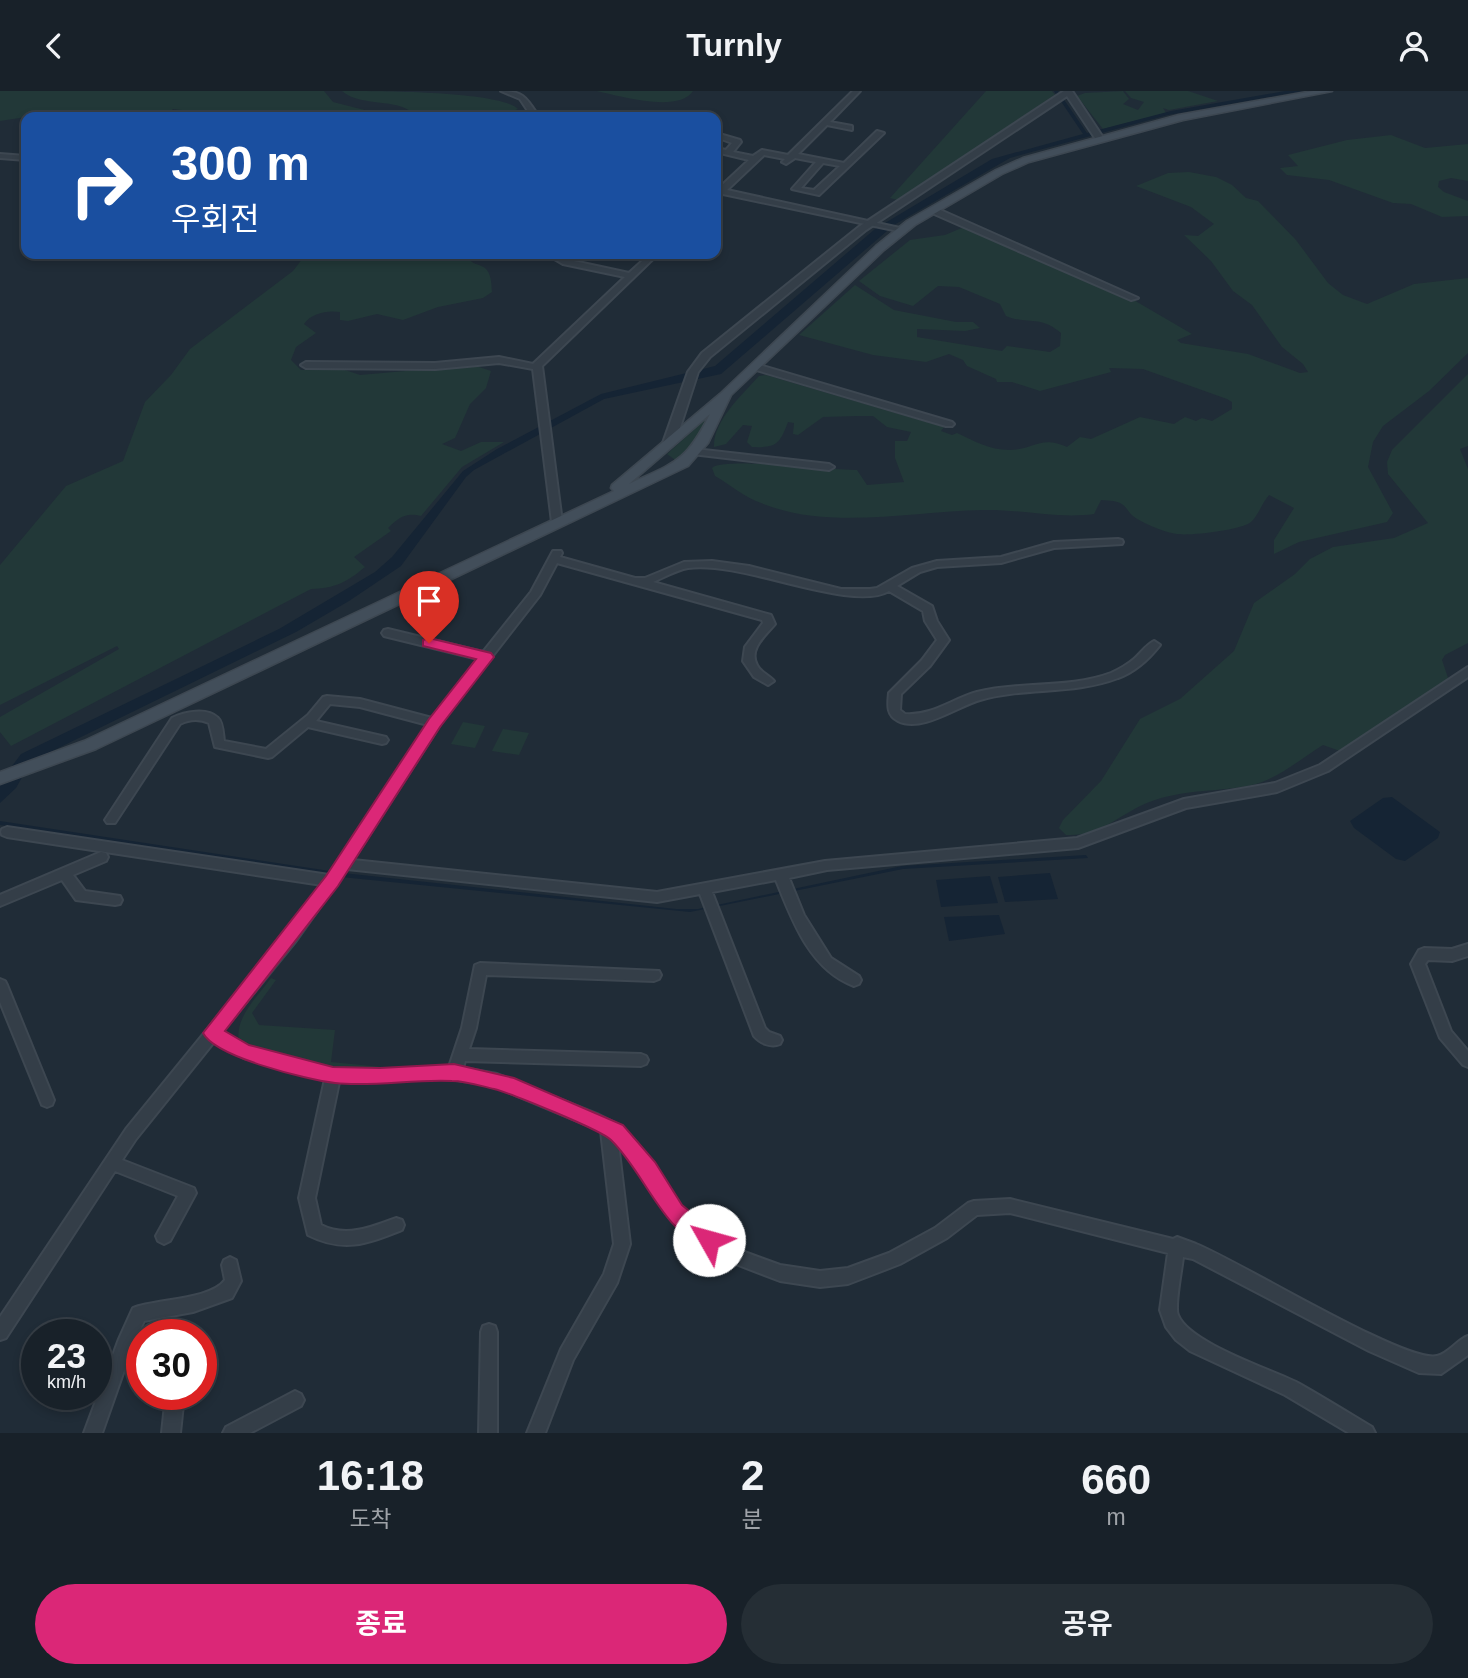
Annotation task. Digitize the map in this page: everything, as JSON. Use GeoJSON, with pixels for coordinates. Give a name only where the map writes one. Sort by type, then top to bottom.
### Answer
{"type":"FeatureCollection","features":[{"type":"Feature","properties":{"kind":"main road"},"geometry":{"type":"LineString","coordinates":[[602,501],[756,367],[897,229],[935,211],[1013,164],[1207,112],[1328,91]]}},
{"type":"Feature","properties":{"kind":"main road"},"geometry":{"type":"LineString","coordinates":[[0,778],[28,770],[135,724],[684,463],[695,452],[726,393]]}},
{"type":"Feature","properties":{"kind":"street"},"geometry":{"type":"LineString","coordinates":[[504,91],[523,98],[532,112]]}},
{"type":"Feature","properties":{"kind":"street"},"geometry":{"type":"LineString","coordinates":[[790,158],[857,91]]}},
{"type":"Feature","properties":{"kind":"street"},"geometry":{"type":"LineString","coordinates":[[669,443],[691,378],[706,355],[874,224],[1064,95],[1100,139]]}},
{"type":"Feature","properties":{"kind":"street"},"geometry":{"type":"LineString","coordinates":[[825,123],[849,128]]}},
{"type":"Feature","properties":{"kind":"street"},"geometry":{"type":"LineString","coordinates":[[821,160],[796,189],[816,193],[880,133]]}},
{"type":"Feature","properties":{"kind":"street"},"geometry":{"type":"LineString","coordinates":[[721,137],[737,142],[728,153]]}},
{"type":"Feature","properties":{"kind":"street"},"geometry":{"type":"LineString","coordinates":[[721,152],[755,159]]}},
{"type":"Feature","properties":{"kind":"street"},"geometry":{"type":"LineString","coordinates":[[721,189],[762,152],[845,165]]}},
{"type":"Feature","properties":{"kind":"street"},"geometry":{"type":"LineString","coordinates":[[0,156],[21,158]]}},
{"type":"Feature","properties":{"kind":"street"},"geometry":{"type":"LineString","coordinates":[[721,193],[897,229]]}},
{"type":"Feature","properties":{"kind":"street"},"geometry":{"type":"LineString","coordinates":[[935,211],[1135,298]]}},
{"type":"Feature","properties":{"kind":"street"},"geometry":{"type":"LineString","coordinates":[[560,259],[630,276]]}},
{"type":"Feature","properties":{"kind":"street"},"geometry":{"type":"LineString","coordinates":[[537,367],[649,259]]}},
{"type":"Feature","properties":{"kind":"street"},"geometry":{"type":"LineString","coordinates":[[306,365],[435,366],[499,360],[537,367]]}},
{"type":"Feature","properties":{"kind":"street"},"geometry":{"type":"LineString","coordinates":[[537,367],[557,522]]}},
{"type":"Feature","properties":{"kind":"street"},"geometry":{"type":"LineString","coordinates":[[756,367],[949,424]]}},
{"type":"Feature","properties":{"kind":"street"},"geometry":{"type":"LineString","coordinates":[[695,452],[829,467]]}},
{"type":"Feature","properties":{"kind":"street"},"geometry":{"type":"LineString","coordinates":[[635,581],[646,581],[684,565],[712,564],[749,569],[841,592],[870,592],[937,563],[1001,560],[1054,545],[1118,542]]}},
{"type":"Feature","properties":{"kind":"street"},"geometry":{"type":"LineString","coordinates":[[0,1332],[112,1163],[337,874],[426,745],[435,723],[536,593],[556,556],[767,618],[768,624],[752,644],[748,662],[752,671],[768,681]]}},
{"type":"Feature","properties":{"kind":"street"},"geometry":{"type":"LineString","coordinates":[[889,586],[928,609],[931,621],[943,640],[926,663],[895,693],[894,711],[902,718],[931,718],[979,695],[1076,686],[1135,665],[1142,661],[1154,645]]}},
{"type":"Feature","properties":{"kind":"street"},"geometry":{"type":"LineString","coordinates":[[388,633],[486,657]]}},
{"type":"Feature","properties":{"kind":"street"},"geometry":{"type":"LineString","coordinates":[[7,832],[337,874],[657,897],[827,866],[1078,842],[1184,804],[1277,787],[1324,768],[1468,671]]}},
{"type":"Feature","properties":{"kind":"street"},"geometry":{"type":"LineString","coordinates":[[111,820],[176,721],[182,717],[210,718],[215,722],[219,744],[268,754],[276,750],[289,733],[307,723],[323,703],[337,700],[395,711],[435,723]]}},
{"type":"Feature","properties":{"kind":"street"},"geometry":{"type":"LineString","coordinates":[[307,723],[382,740]]}},
{"type":"Feature","properties":{"kind":"street"},"geometry":{"type":"LineString","coordinates":[[0,901],[101,857]]}},
{"type":"Feature","properties":{"kind":"street"},"geometry":{"type":"LineString","coordinates":[[65,873],[81,896],[115,900]]}},
{"type":"Feature","properties":{"kind":"street"},"geometry":{"type":"LineString","coordinates":[[781,875],[797,916],[826,962],[854,980]]}},
{"type":"Feature","properties":{"kind":"street"},"geometry":{"type":"LineString","coordinates":[[705,890],[759,1032],[764,1037],[775,1040]]}},
{"type":"Feature","properties":{"kind":"street"},"geometry":{"type":"LineString","coordinates":[[1468,950],[1452,955],[1424,954],[1418,964],[1444,1034],[1468,1061]]}},
{"type":"Feature","properties":{"kind":"street"},"geometry":{"type":"LineString","coordinates":[[454,1072],[461,1055],[480,969],[654,975]]}},
{"type":"Feature","properties":{"kind":"street"},"geometry":{"type":"LineString","coordinates":[[0,985],[47,1100]]}},
{"type":"Feature","properties":{"kind":"street"},"geometry":{"type":"LineString","coordinates":[[212,1033],[244,1052],[333,1075],[380,1076],[454,1072],[508,1084],[608,1127],[632,1148],[675,1212],[692,1229],[734,1256],[802,1278],[848,1276],[875,1268],[941,1233],[974,1208],[1010,1206],[1177,1245],[1419,1364],[1441,1365],[1468,1344]]}},
{"type":"Feature","properties":{"kind":"street"},"geometry":{"type":"LineString","coordinates":[[461,1055],[641,1060]]}},
{"type":"Feature","properties":{"kind":"street"},"geometry":{"type":"LineString","coordinates":[[333,1075],[307,1198],[314,1230],[342,1240],[366,1237],[396,1225]]}},
{"type":"Feature","properties":{"kind":"street"},"geometry":{"type":"LineString","coordinates":[[537,1433],[567,1355],[611,1277],[622,1244],[608,1127]]}},
{"type":"Feature","properties":{"kind":"street"},"geometry":{"type":"LineString","coordinates":[[112,1163],[188,1193],[164,1236]]}},
{"type":"Feature","properties":{"kind":"street"},"geometry":{"type":"LineString","coordinates":[[1177,1245],[1168,1310],[1169,1318],[1182,1334],[1196,1345],[1291,1389],[1366,1433]]}},
{"type":"Feature","properties":{"kind":"street"},"geometry":{"type":"LineString","coordinates":[[93,1433],[127,1339],[139,1314],[193,1304],[226,1292],[233,1280],[230,1265]]}},
{"type":"Feature","properties":{"kind":"street"},"geometry":{"type":"LineString","coordinates":[[488,1433],[489,1332]]}},
{"type":"Feature","properties":{"kind":"street"},"geometry":{"type":"LineString","coordinates":[[232,1433],[295,1400]]}},
{"type":"Feature","properties":{"kind":"street"},"geometry":{"type":"LineString","coordinates":[[171,1433],[173,1410]]}},
{"type":"Feature","properties":{"kind":"green space"},"geometry":{"type":"Polygon","coordinates":[[[0,91],[324,91],[333,102],[372,112],[198,112],[173,109],[170,112],[21,112],[21,118],[0,121],[0,91]]]}},
{"type":"Feature","properties":{"kind":"green space"},"geometry":{"type":"Polygon","coordinates":[[[342,91],[464,95],[507,103],[518,109],[515,112],[411,112],[393,104],[350,96],[342,91]]]}},
{"type":"Feature","properties":{"kind":"green space"},"geometry":{"type":"Polygon","coordinates":[[[596,91],[693,91],[685,98],[661,102],[596,91]]]}},
{"type":"Feature","properties":{"kind":"green space"},"geometry":{"type":"Polygon","coordinates":[[[986,91],[1052,91],[1055,95],[898,200],[890,198],[986,91]]]}},
{"type":"Feature","properties":{"kind":"green space"},"geometry":{"type":"Polygon","coordinates":[[[1123,91],[1129,99],[1123,104],[1138,110],[1144,102],[1131,98],[1125,91],[1188,91],[1218,101],[1169,110],[1163,108],[1166,113],[1103,129],[1077,96],[1085,93],[1123,91]]]}},
{"type":"Feature","properties":{"kind":"green space"},"geometry":{"type":"Polygon","coordinates":[[[1391,135],[1425,148],[1468,144],[1468,181],[1451,178],[1439,181],[1438,187],[1468,201],[1468,216],[1442,217],[1411,204],[1393,203],[1329,180],[1287,175],[1280,168],[1298,166],[1288,155],[1347,140],[1391,135]]]}},
{"type":"Feature","properties":{"kind":"green space"},"geometry":{"type":"Polygon","coordinates":[[[1189,172],[1216,177],[1232,185],[1246,198],[1258,201],[1296,240],[1328,283],[1343,295],[1367,304],[1414,284],[1468,278],[1468,353],[1429,391],[1383,426],[1373,442],[1368,467],[1393,513],[1387,522],[1299,542],[1274,554],[1274,540],[1294,508],[1269,495],[1251,522],[1246,525],[1216,532],[1177,534],[1154,527],[1135,517],[1123,504],[1101,500],[1094,514],[1080,515],[983,510],[871,517],[814,516],[761,503],[715,476],[712,468],[720,465],[756,464],[857,470],[867,485],[904,482],[895,458],[895,441],[907,441],[911,432],[887,427],[873,416],[823,417],[798,435],[793,434],[794,423],[788,422],[776,443],[760,447],[752,447],[747,442],[752,426],[743,425],[726,444],[714,447],[723,418],[759,376],[766,375],[944,427],[941,431],[952,435],[957,433],[982,445],[1002,450],[1050,442],[1067,447],[1080,437],[1091,439],[1140,417],[1174,424],[1185,417],[1196,421],[1202,418],[1212,421],[1232,409],[1232,402],[1227,399],[1143,369],[1109,368],[1111,372],[1040,391],[1012,382],[997,382],[949,354],[926,362],[873,355],[799,335],[855,285],[894,310],[956,322],[973,322],[980,328],[965,331],[917,329],[917,337],[1002,351],[1007,346],[1050,352],[1060,346],[1061,333],[1054,327],[1006,316],[1000,304],[959,287],[938,286],[913,306],[880,296],[859,281],[910,240],[945,235],[964,227],[1132,299],[1192,334],[1177,340],[1181,343],[1248,354],[1300,373],[1308,372],[1303,364],[1282,347],[1252,305],[1233,291],[1211,261],[1184,235],[1198,236],[1214,224],[1191,207],[1136,186],[1168,173],[1189,172]]]}},
{"type":"Feature","properties":{"kind":"green space"},"geometry":{"type":"Polygon","coordinates":[[[302,259],[470,259],[485,268],[489,273],[492,292],[483,298],[438,307],[403,320],[377,314],[348,321],[340,320],[340,312],[335,311],[315,315],[304,324],[316,333],[296,347],[291,360],[301,370],[342,369],[360,375],[473,365],[491,371],[486,388],[470,404],[455,438],[442,444],[461,451],[481,442],[504,442],[462,467],[421,516],[407,515],[399,518],[388,528],[391,531],[354,557],[365,567],[352,577],[334,586],[311,589],[11,746],[0,732],[0,717],[119,649],[117,646],[0,705],[0,565],[66,486],[123,461],[145,402],[171,375],[190,349],[293,271],[302,259]]]}},
{"type":"Feature","properties":{"kind":"green space"},"geometry":{"type":"Polygon","coordinates":[[[1468,374],[1468,446],[1460,449],[1468,469],[1468,643],[1445,655],[1442,660],[1449,681],[1340,751],[1323,745],[1279,774],[1261,782],[1167,796],[1144,804],[1091,832],[1066,835],[1059,828],[1063,820],[1101,781],[1140,719],[1180,699],[1234,651],[1254,603],[1295,574],[1310,559],[1333,547],[1394,538],[1428,523],[1388,474],[1387,462],[1392,450],[1468,374]]]}},
{"type":"Feature","properties":{"kind":"green space"},"geometry":{"type":"Polygon","coordinates":[[[708,417],[697,443],[678,462],[667,454],[708,417]]]}},
{"type":"Feature","properties":{"kind":"green space"},"geometry":{"type":"Polygon","coordinates":[[[463,722],[485,726],[475,748],[451,744],[463,722]]]}},
{"type":"Feature","properties":{"kind":"green space"},"geometry":{"type":"Polygon","coordinates":[[[503,729],[529,733],[519,755],[492,751],[503,729]]]}},
{"type":"Feature","properties":{"kind":"green space"},"geometry":{"type":"Polygon","coordinates":[[[271,978],[276,980],[252,1013],[259,1025],[335,1030],[331,1062],[403,1069],[402,1071],[362,1071],[323,1066],[245,1046],[239,1042],[238,1033],[244,1016],[271,978]]]}},
{"type":"Feature","properties":{"kind":"water"},"geometry":{"type":"Polygon","coordinates":[[[1054,91],[1058,91],[1087,133],[1171,111],[1285,91],[1303,91],[1168,115],[1010,158],[894,225],[721,374],[604,399],[474,470],[466,477],[401,566],[296,632],[36,759],[30,763],[16,788],[0,803],[0,782],[21,754],[279,629],[375,572],[392,557],[463,471],[497,449],[601,394],[715,366],[875,229],[992,159],[1083,134],[1054,91]]]}},
{"type":"Feature","properties":{"kind":"water"},"geometry":{"type":"Polygon","coordinates":[[[1392,797],[1440,832],[1438,838],[1405,861],[1396,859],[1354,828],[1350,821],[1383,798],[1392,797]]]}},
{"type":"Feature","properties":{"kind":"water"},"geometry":{"type":"Polygon","coordinates":[[[0,821],[343,873],[676,909],[698,909],[902,866],[1086,855],[1088,858],[903,869],[690,912],[341,877],[0,825],[0,821]]]}},
{"type":"Feature","properties":{"kind":"water"},"geometry":{"type":"Polygon","coordinates":[[[1050,873],[1058,899],[1005,902],[998,877],[1050,873]]]}},
{"type":"Feature","properties":{"kind":"water"},"geometry":{"type":"Polygon","coordinates":[[[990,876],[998,903],[941,907],[936,880],[990,876]]]}},
{"type":"Feature","properties":{"kind":"water"},"geometry":{"type":"Polygon","coordinates":[[[999,915],[1005,934],[949,941],[944,917],[999,915]]]}},
{"type":"Feature","properties":{"kind":"waterway"},"geometry":{"type":"LineString","coordinates":[[0,155],[21,155]]}},
{"type":"Feature","properties":{"kind":"route"},"geometry":{"type":"LineString","coordinates":[[429,643],[486,657],[441,714],[332,881],[212,1033],[244,1052],[333,1075],[354,1077],[454,1072],[492,1079],[593,1119],[616,1132],[632,1148],[648,1168],[675,1212],[692,1229],[709,1240]]}}]}
